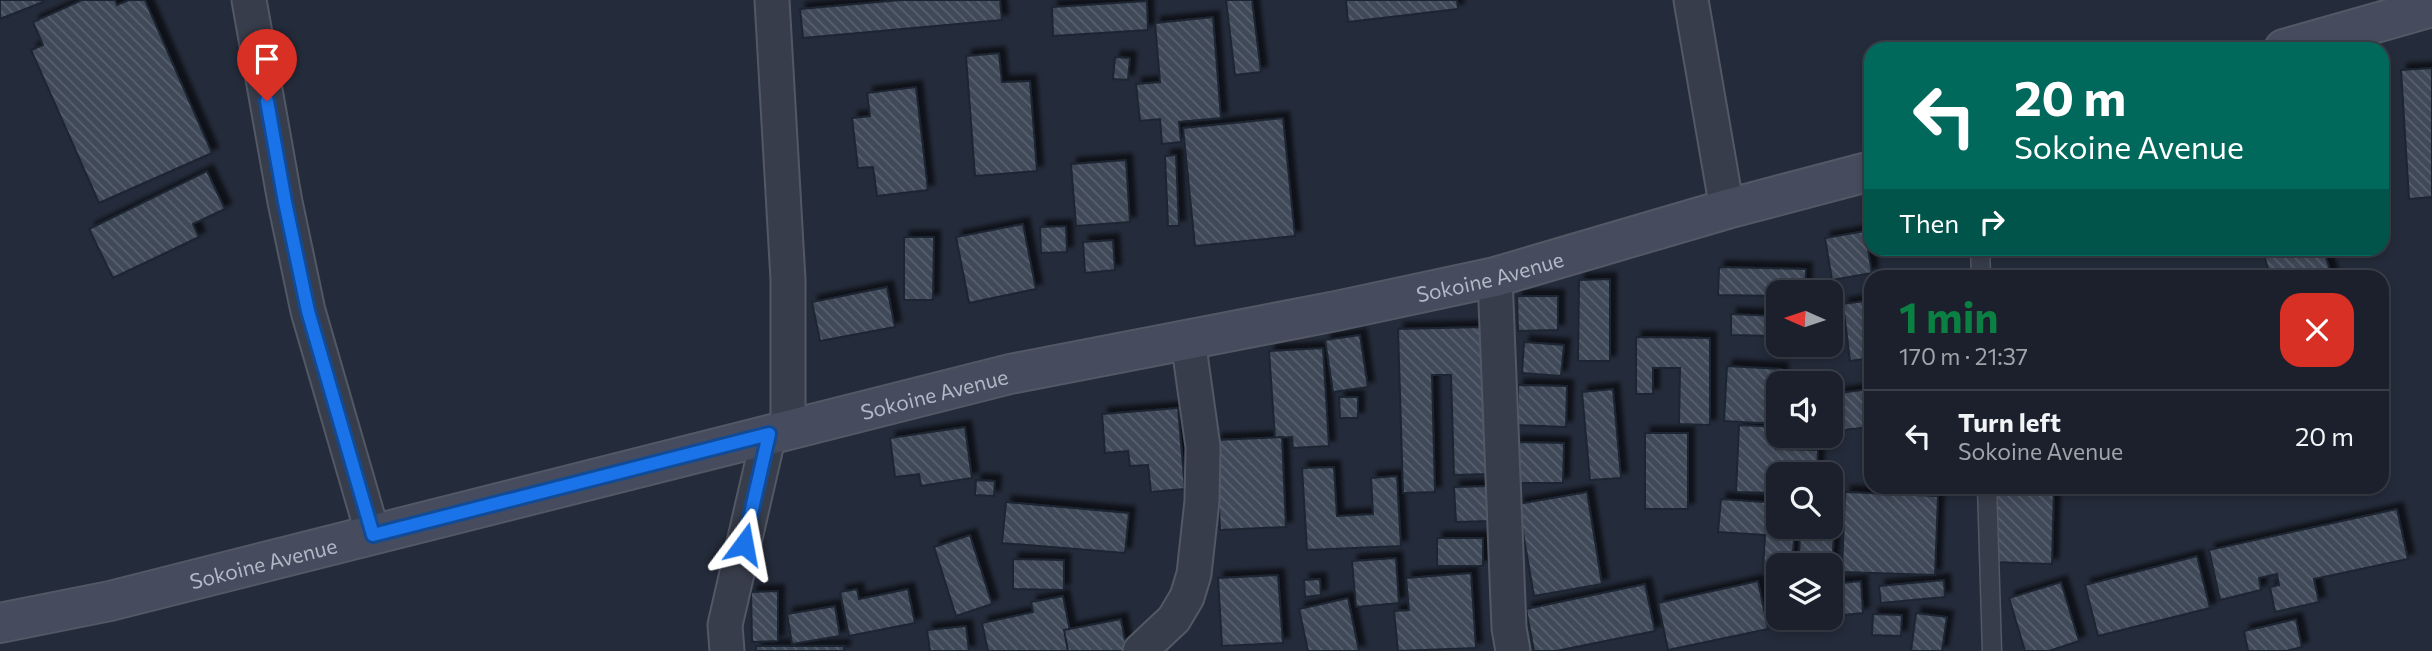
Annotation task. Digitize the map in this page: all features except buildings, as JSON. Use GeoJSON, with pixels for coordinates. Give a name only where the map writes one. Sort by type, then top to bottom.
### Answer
{"type":"FeatureCollection","features":[{"type":"Feature","properties":{"kind":"street"},"geometry":{"type":"LineString","coordinates":[[249,0],[285,202],[308,311],[373,535]]}},
{"type":"Feature","properties":{"kind":"street"},"geometry":{"type":"LineString","coordinates":[[727,651],[725,625],[778,432],[788,280],[772,0]]}},
{"type":"Feature","properties":{"kind":"street"},"geometry":{"type":"LineString","coordinates":[[1691,0],[1727,209]]}},
{"type":"Feature","properties":{"kind":"street"},"geometry":{"type":"LineString","coordinates":[[2306,42],[2413,7]]}},
{"type":"Feature","properties":{"kind":"street","name":"Sokoine Avenue"},"geometry":{"type":"LineString","coordinates":[[0,623],[110,601],[1010,374],[1495,277],[1727,209],[1864,173]]}},
{"type":"Feature","properties":{"kind":"street"},"geometry":{"type":"LineString","coordinates":[[1495,277],[1508,628],[1513,651]]}},
{"type":"Feature","properties":{"kind":"street"},"geometry":{"type":"LineString","coordinates":[[1140,651],[1174,619],[1194,574],[1202,501],[1203,447],[1188,340]]}},
{"type":"Feature","properties":{"kind":"lane"},"geometry":{"type":"LineString","coordinates":[[1987,494],[1992,651]]}},
{"type":"Feature","properties":{"kind":"route"},"geometry":{"type":"LineString","coordinates":[[267,101],[308,311],[373,535],[769,434],[744,544]]}}]}
